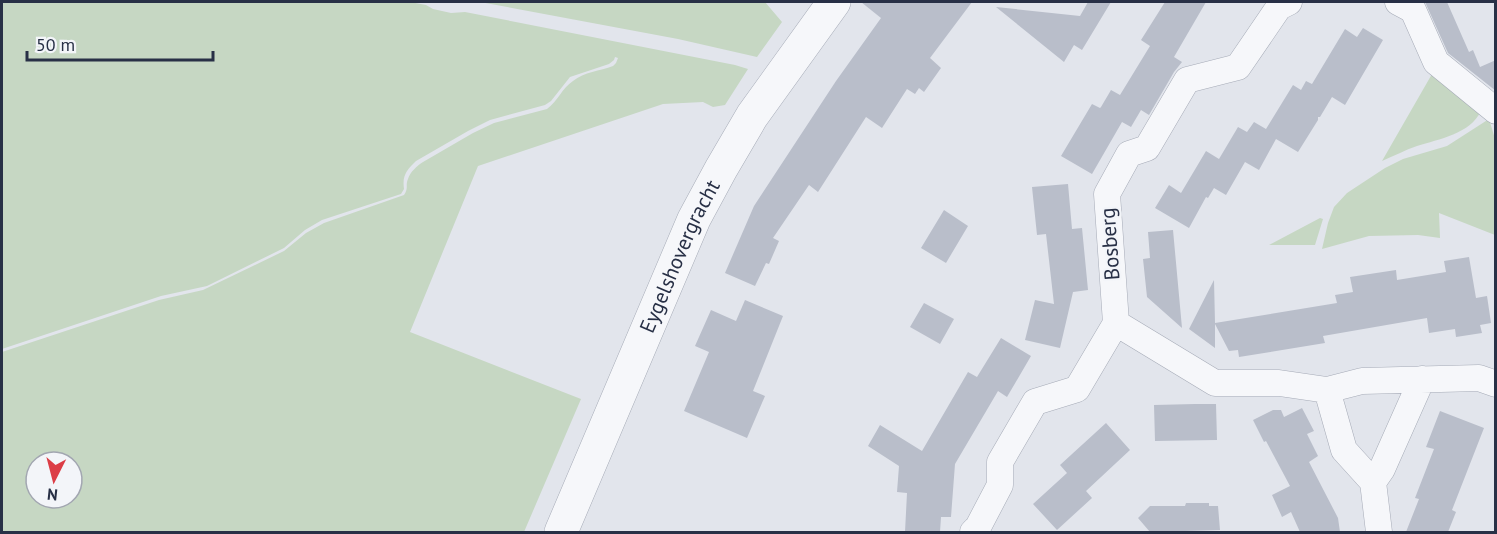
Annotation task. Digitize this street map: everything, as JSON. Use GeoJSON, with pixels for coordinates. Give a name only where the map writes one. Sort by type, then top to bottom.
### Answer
{"type":"FeatureCollection","features":[{"type":"Feature","properties":{"kind":"street","name":"Eygelshovergracht"},"geometry":{"type":"LineString","coordinates":[[561,532],[694,219],[752,116],[834,2]]}},
{"type":"Feature","properties":{"kind":"street","name":"Bosberg"},"geometry":{"type":"LineString","coordinates":[[1116,323],[1107,194],[1129,154],[1147,148],[1187,80],[1238,68],[1279,7],[1289,2]]}},
{"type":"Feature","properties":{"kind":"street"},"geometry":{"type":"LineString","coordinates":[[1398,2],[1413,10],[1436,62],[1496,111]]}},
{"type":"Feature","properties":{"kind":"street"},"geometry":{"type":"LineString","coordinates":[[973,532],[978,527],[1000,485],[1000,462],[1035,402],[1077,389],[1116,323],[1215,383],[1279,384],[1327,390],[1362,381],[1479,378],[1495,381]]}},
{"type":"Feature","properties":{"kind":"street"},"geometry":{"type":"LineString","coordinates":[[1372,482],[1382,470],[1422,379]]}},
{"type":"Feature","properties":{"kind":"street"},"geometry":{"type":"LineString","coordinates":[[1327,390],[1344,450],[1372,482],[1379,532]]}},
{"type":"Feature","properties":{"kind":"green space"},"geometry":{"type":"Polygon","coordinates":[[[2,2],[410,2],[451,13],[465,12],[748,69],[725,105],[713,107],[703,102],[663,104],[478,166],[410,332],[581,399],[524,532],[2,532],[2,352],[159,300],[203,290],[284,251],[306,233],[324,223],[404,195],[410,174],[423,162],[494,123],[547,109],[577,78],[613,66],[618,58],[615,57],[609,64],[570,77],[551,101],[545,105],[490,120],[416,161],[406,173],[401,194],[322,220],[305,230],[284,248],[207,286],[161,296],[2,349],[2,2]]]}},
{"type":"Feature","properties":{"kind":"green space"},"geometry":{"type":"Polygon","coordinates":[[[480,2],[765,2],[782,22],[757,57],[678,39],[480,2]]]}},
{"type":"Feature","properties":{"kind":"green space"},"geometry":{"type":"Polygon","coordinates":[[[1432,74],[1481,111],[1476,119],[1462,130],[1382,161],[1432,74]]]}},
{"type":"Feature","properties":{"kind":"green space"},"geometry":{"type":"Polygon","coordinates":[[[1489,119],[1496,142],[1495,235],[1439,213],[1440,238],[1418,235],[1369,236],[1322,249],[1334,207],[1347,193],[1385,168],[1403,159],[1447,146],[1489,119]]]}},
{"type":"Feature","properties":{"kind":"green space"},"geometry":{"type":"Polygon","coordinates":[[[1320,218],[1323,219],[1315,245],[1269,245],[1320,218]]]}},
{"type":"Feature","properties":{"kind":"building"},"geometry":{"type":"Polygon","coordinates":[[[861,2],[972,2],[930,58],[941,68],[924,92],[919,88],[915,94],[907,89],[882,128],[866,117],[818,192],[809,185],[773,238],[779,241],[769,264],[766,263],[755,286],[725,273],[754,206],[836,81],[881,18],[861,2]]]}},
{"type":"Feature","properties":{"kind":"building"},"geometry":{"type":"Polygon","coordinates":[[[1088,2],[1111,2],[1082,50],[1074,45],[1064,62],[996,7],[1080,16],[1088,2]]]}},
{"type":"Feature","properties":{"kind":"building"},"geometry":{"type":"Polygon","coordinates":[[[1165,2],[1206,2],[1174,57],[1182,62],[1149,115],[1141,110],[1131,127],[1122,122],[1092,174],[1061,156],[1092,104],[1100,108],[1111,90],[1120,95],[1150,46],[1141,40],[1165,2]]]}},
{"type":"Feature","properties":{"kind":"building"},"geometry":{"type":"Polygon","coordinates":[[[1425,2],[1447,2],[1469,52],[1473,50],[1480,67],[1496,60],[1496,91],[1448,53],[1425,2]]]}},
{"type":"Feature","properties":{"kind":"building"},"geometry":{"type":"Polygon","coordinates":[[[1363,28],[1383,40],[1345,105],[1332,97],[1298,152],[1276,139],[1259,170],[1245,162],[1226,195],[1214,188],[1208,198],[1206,197],[1189,228],[1155,208],[1169,185],[1181,193],[1206,151],[1219,159],[1238,127],[1247,132],[1254,122],[1266,129],[1293,85],[1301,90],[1306,81],[1312,84],[1345,29],[1357,37],[1363,28]]]}},
{"type":"Feature","properties":{"kind":"building"},"geometry":{"type":"Polygon","coordinates":[[[1068,184],[1072,229],[1082,228],[1088,290],[1073,292],[1060,348],[1025,340],[1035,300],[1054,304],[1046,234],[1037,235],[1032,187],[1068,184]]]}},
{"type":"Feature","properties":{"kind":"building"},"geometry":{"type":"Polygon","coordinates":[[[944,210],[968,226],[946,263],[921,248],[944,210]]]}},
{"type":"Feature","properties":{"kind":"building"},"geometry":{"type":"Polygon","coordinates":[[[1173,230],[1182,328],[1147,297],[1143,259],[1150,258],[1148,232],[1173,230]]]}},
{"type":"Feature","properties":{"kind":"building"},"geometry":{"type":"Polygon","coordinates":[[[1469,257],[1476,298],[1487,296],[1491,323],[1480,325],[1482,333],[1456,337],[1455,329],[1429,333],[1427,318],[1323,336],[1325,343],[1239,357],[1238,350],[1229,351],[1215,324],[1215,348],[1189,329],[1214,280],[1215,323],[1337,303],[1335,295],[1353,292],[1350,277],[1396,270],[1397,280],[1446,272],[1444,261],[1469,257]]]}},
{"type":"Feature","properties":{"kind":"building"},"geometry":{"type":"Polygon","coordinates":[[[745,300],[783,316],[753,391],[765,396],[747,438],[684,411],[709,352],[695,346],[711,310],[736,321],[745,300]]]}},
{"type":"Feature","properties":{"kind":"building"},"geometry":{"type":"Polygon","coordinates":[[[924,303],[954,319],[940,344],[910,327],[924,303]]]}},
{"type":"Feature","properties":{"kind":"building"},"geometry":{"type":"Polygon","coordinates":[[[1001,338],[1031,356],[1007,397],[998,391],[955,464],[951,517],[941,517],[940,532],[905,532],[907,493],[897,492],[899,466],[868,446],[880,425],[922,451],[968,372],[977,377],[1001,338]]]}},
{"type":"Feature","properties":{"kind":"building"},"geometry":{"type":"Polygon","coordinates":[[[1216,404],[1217,440],[1155,441],[1154,405],[1216,404]]]}},
{"type":"Feature","properties":{"kind":"building"},"geometry":{"type":"Polygon","coordinates":[[[1302,408],[1314,431],[1307,434],[1318,456],[1309,462],[1338,518],[1340,532],[1300,532],[1291,512],[1282,517],[1272,495],[1290,486],[1253,420],[1273,410],[1281,410],[1284,417],[1302,408]]]}},
{"type":"Feature","properties":{"kind":"building"},"geometry":{"type":"Polygon","coordinates":[[[1440,411],[1484,428],[1452,510],[1456,512],[1448,532],[1406,532],[1419,499],[1415,498],[1434,449],[1426,447],[1440,411]]]}},
{"type":"Feature","properties":{"kind":"building"},"geometry":{"type":"Polygon","coordinates":[[[1106,423],[1130,450],[1086,491],[1092,498],[1057,530],[1033,504],[1067,473],[1060,465],[1106,423]]]}},
{"type":"Feature","properties":{"kind":"building"},"geometry":{"type":"Polygon","coordinates":[[[1186,503],[1209,503],[1209,506],[1218,506],[1220,530],[1150,532],[1138,518],[1150,506],[1185,506],[1186,503]]]}}]}
